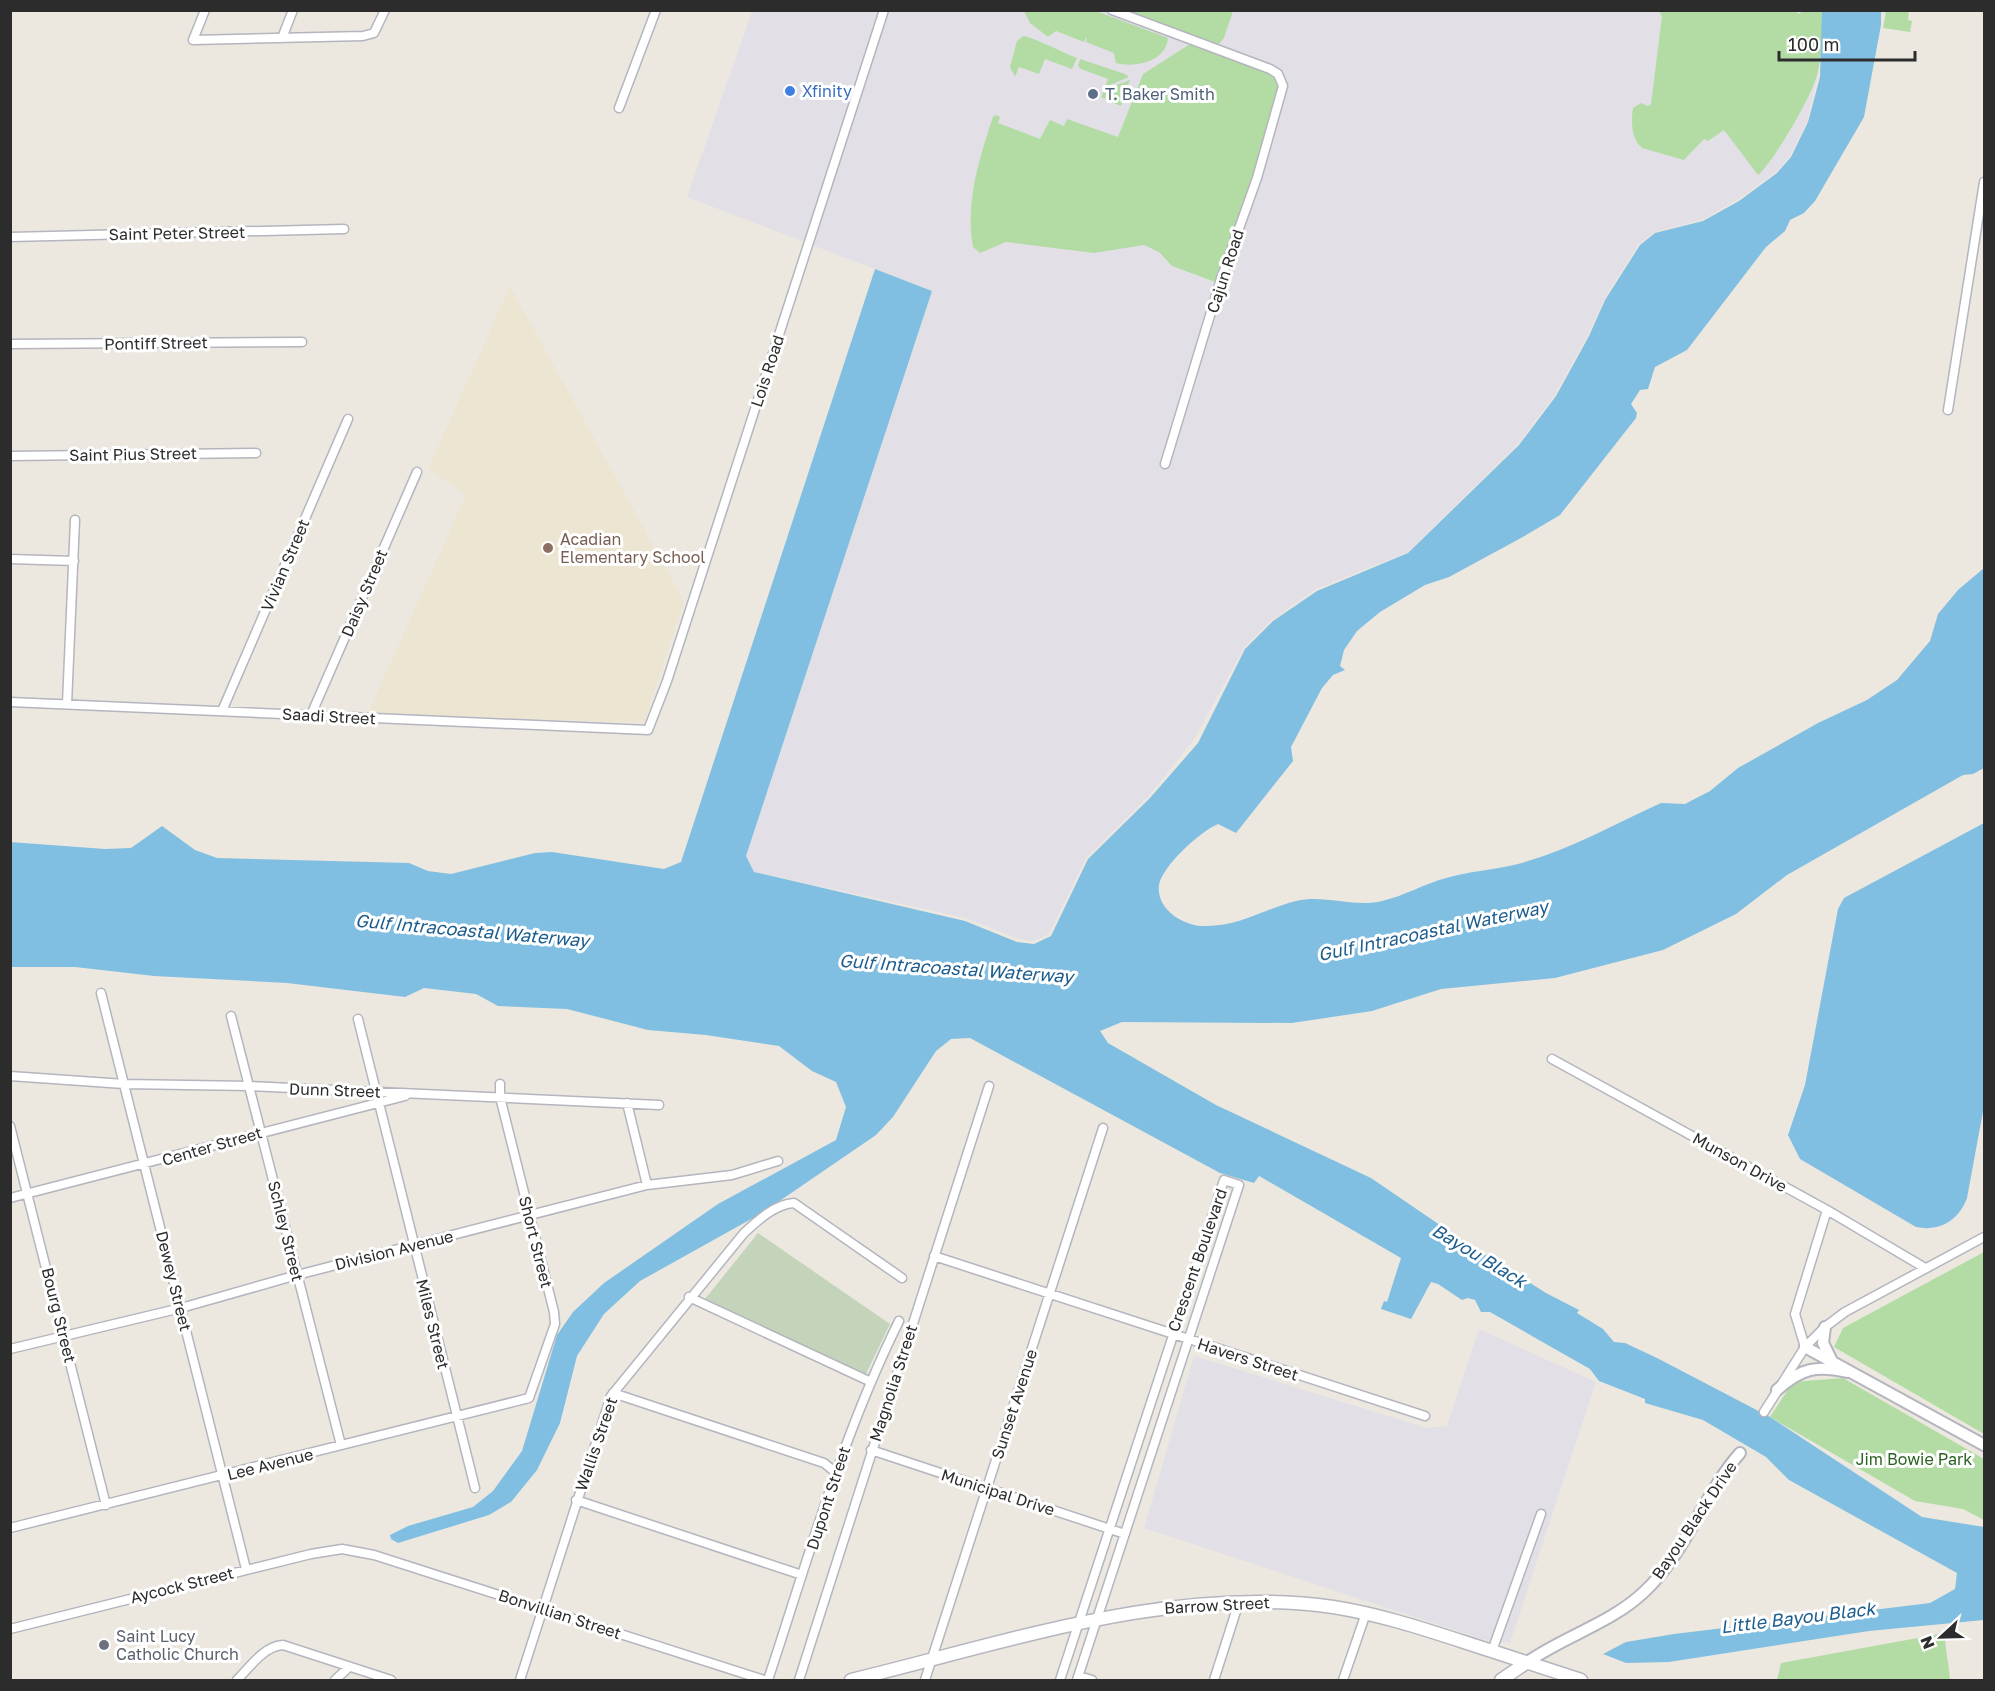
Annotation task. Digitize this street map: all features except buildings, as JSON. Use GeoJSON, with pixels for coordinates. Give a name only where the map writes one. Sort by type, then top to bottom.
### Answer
{"type":"FeatureCollection","features":[{"type":"Feature","properties":{"kind":"main road","name":"Barrow Street"},"geometry":{"type":"LineString","coordinates":[[851,1680],[1158,1608],[1239,1602],[1281,1602],[1366,1613],[1581,1680]]}},
{"type":"Feature","properties":{"kind":"main road"},"geometry":{"type":"LineString","coordinates":[[1501,1680],[1526,1663]]}},
{"type":"Feature","properties":{"kind":"street"},"geometry":{"type":"LineString","coordinates":[[205,10],[193,40],[369,34],[380,23],[384,10]]}},
{"type":"Feature","properties":{"kind":"street"},"geometry":{"type":"LineString","coordinates":[[282,38],[293,10]]}},
{"type":"Feature","properties":{"kind":"street"},"geometry":{"type":"LineString","coordinates":[[619,108],[656,10]]}},
{"type":"Feature","properties":{"kind":"street","name":"Lois Road"},"geometry":{"type":"LineString","coordinates":[[648,730],[667,681],[884,10]]}},
{"type":"Feature","properties":{"kind":"street","name":"Cajun Road"},"geometry":{"type":"LineString","coordinates":[[1112,10],[1270,69],[1281,79],[1283,93],[1221,279],[1165,464]]}},
{"type":"Feature","properties":{"kind":"street"},"geometry":{"type":"LineString","coordinates":[[1948,410],[1984,182]]}},
{"type":"Feature","properties":{"kind":"street","name":"Saint Peter Street"},"geometry":{"type":"LineString","coordinates":[[10,237],[344,229]]}},
{"type":"Feature","properties":{"kind":"street","name":"Pontiff Street"},"geometry":{"type":"LineString","coordinates":[[10,344],[302,342]]}},
{"type":"Feature","properties":{"kind":"street","name":"Vivian Street"},"geometry":{"type":"LineString","coordinates":[[222,711],[348,419]]}},
{"type":"Feature","properties":{"kind":"street","name":"Saint Pius Street"},"geometry":{"type":"LineString","coordinates":[[10,456],[256,453]]}},
{"type":"Feature","properties":{"kind":"street","name":"Daisy Street"},"geometry":{"type":"LineString","coordinates":[[311,715],[417,472]]}},
{"type":"Feature","properties":{"kind":"street"},"geometry":{"type":"LineString","coordinates":[[67,704],[75,520]]}},
{"type":"Feature","properties":{"kind":"street"},"geometry":{"type":"LineString","coordinates":[[10,559],[74,561]]}},
{"type":"Feature","properties":{"kind":"street","name":"Saadi Street"},"geometry":{"type":"LineString","coordinates":[[10,702],[648,730]]}},
{"type":"Feature","properties":{"kind":"street","name":"Dewey Street"},"geometry":{"type":"LineString","coordinates":[[101,993],[246,1569]]}},
{"type":"Feature","properties":{"kind":"street","name":"Schley Street"},"geometry":{"type":"LineString","coordinates":[[231,1016],[341,1445]]}},
{"type":"Feature","properties":{"kind":"street","name":"Miles Street"},"geometry":{"type":"LineString","coordinates":[[358,1019],[475,1488]]}},
{"type":"Feature","properties":{"kind":"street","name":"Munson Drive"},"geometry":{"type":"LineString","coordinates":[[1552,1059],[1827,1210],[1925,1269]]}},
{"type":"Feature","properties":{"kind":"street","name":"Dunn Street"},"geometry":{"type":"LineString","coordinates":[[10,1076],[124,1084],[250,1086],[659,1105]]}},
{"type":"Feature","properties":{"kind":"street","name":"Short Street"},"geometry":{"type":"LineString","coordinates":[[500,1084],[500,1097],[555,1324],[529,1398]]}},
{"type":"Feature","properties":{"kind":"street","name":"Magnolia Street"},"geometry":{"type":"LineString","coordinates":[[799,1680],[989,1086]]}},
{"type":"Feature","properties":{"kind":"street","name":"Center Street"},"geometry":{"type":"LineString","coordinates":[[10,1198],[146,1165],[261,1132],[414,1094]]}},
{"type":"Feature","properties":{"kind":"street"},"geometry":{"type":"LineString","coordinates":[[627,1103],[647,1185]]}},
{"type":"Feature","properties":{"kind":"street","name":"Bourg Street"},"geometry":{"type":"LineString","coordinates":[[10,1126],[106,1505]]}},
{"type":"Feature","properties":{"kind":"street","name":"Sunset Avenue"},"geometry":{"type":"LineString","coordinates":[[925,1680],[1102,1128]]}},
{"type":"Feature","properties":{"kind":"street","name":"Division Avenue"},"geometry":{"type":"LineString","coordinates":[[10,1349],[181,1308],[297,1275],[647,1185],[732,1175],[778,1161]]}},
{"type":"Feature","properties":{"kind":"street","name":"Crescent Boulevard"},"geometry":{"type":"LineString","coordinates":[[1060,1680],[1224,1180],[1239,1185],[1078,1678]]}},
{"type":"Feature","properties":{"kind":"street","name":"Wallis Street"},"geometry":{"type":"LineString","coordinates":[[520,1680],[605,1407],[689,1297],[744,1233],[759,1219],[783,1205],[794,1203],[902,1278]]}},
{"type":"Feature","properties":{"kind":"street"},"geometry":{"type":"LineString","coordinates":[[1827,1210],[1795,1314],[1805,1347],[1862,1376],[1984,1445]]}},
{"type":"Feature","properties":{"kind":"street"},"geometry":{"type":"LineString","coordinates":[[1764,1412],[1805,1347],[1825,1327],[1845,1312],[1984,1237]]}},
{"type":"Feature","properties":{"kind":"street","name":"Havers Street"},"geometry":{"type":"LineString","coordinates":[[934,1256],[1425,1416]]}},
{"type":"Feature","properties":{"kind":"street"},"geometry":{"type":"LineString","coordinates":[[689,1297],[869,1381]]}},
{"type":"Feature","properties":{"kind":"street","name":"Dupont Street"},"geometry":{"type":"LineString","coordinates":[[766,1680],[835,1472],[869,1381],[899,1321]]}},
{"type":"Feature","properties":{"kind":"street"},"geometry":{"type":"LineString","coordinates":[[1825,1327],[1823,1343],[1832,1360]]}},
{"type":"Feature","properties":{"kind":"street"},"geometry":{"type":"LineString","coordinates":[[1777,1390],[1795,1376],[1825,1367],[1862,1376]]}},
{"type":"Feature","properties":{"kind":"street"},"geometry":{"type":"LineString","coordinates":[[613,1394],[824,1463],[835,1472]]}},
{"type":"Feature","properties":{"kind":"street","name":"Lee Avenue"},"geometry":{"type":"LineString","coordinates":[[10,1528],[529,1398]]}},
{"type":"Feature","properties":{"kind":"street","name":"Municipal Drive"},"geometry":{"type":"LineString","coordinates":[[872,1450],[1125,1534]]}},
{"type":"Feature","properties":{"kind":"street","name":"Bayou Black Drive"},"geometry":{"type":"LineString","coordinates":[[1526,1663],[1603,1621],[1645,1592],[1666,1568],[1727,1468],[1740,1453]]}},
{"type":"Feature","properties":{"kind":"street"},"geometry":{"type":"LineString","coordinates":[[576,1500],[802,1575]]}},
{"type":"Feature","properties":{"kind":"street"},"geometry":{"type":"LineString","coordinates":[[1492,1651],[1541,1514]]}},
{"type":"Feature","properties":{"kind":"street","name":"Aycock Street"},"geometry":{"type":"LineString","coordinates":[[11,1626],[328,1550],[355,1550]]}},
{"type":"Feature","properties":{"kind":"street","name":"Bonvillian Street"},"geometry":{"type":"LineString","coordinates":[[355,1550],[766,1680]]}},
{"type":"Feature","properties":{"kind":"street"},"geometry":{"type":"LineString","coordinates":[[1214,1680],[1239,1602]]}},
{"type":"Feature","properties":{"kind":"street"},"geometry":{"type":"LineString","coordinates":[[1343,1680],[1366,1613]]}},
{"type":"Feature","properties":{"kind":"street"},"geometry":{"type":"LineString","coordinates":[[237,1680],[275,1645],[292,1648],[348,1668],[392,1680]]}},
{"type":"Feature","properties":{"kind":"street"},"geometry":{"type":"LineString","coordinates":[[335,1680],[348,1668]]}},
{"type":"Feature","properties":{"kind":"street"},"geometry":{"type":"LineString","coordinates":[[1078,1678],[1092,1680]]}},
{"type":"Feature","properties":{"kind":"shaded area"},"geometry":{"type":"Polygon","coordinates":[[[752,11],[1820,11],[1822,25],[1818,76],[1807,122],[1790,156],[1776,172],[1739,199],[1702,220],[1655,232],[1639,244],[1604,299],[1588,335],[1555,395],[1518,444],[1408,552],[1316,589],[1272,620],[1244,648],[1193,741],[1148,797],[1086,858],[1049,934],[1033,941],[1018,939],[966,918],[754,872],[746,856],[932,291],[687,197],[752,11]]]}},
{"type":"Feature","properties":{"kind":"shaded area","name":"Acadian Elementary School"},"geometry":{"type":"Polygon","coordinates":[[[510,286],[684,601],[644,723],[368,713],[466,495],[428,469],[510,286]]]}},
{"type":"Feature","properties":{"kind":"shaded area"},"geometry":{"type":"Polygon","coordinates":[[[1479,1329],[1596,1382],[1510,1643],[1488,1641],[1144,1528],[1194,1356],[1427,1428],[1447,1426],[1479,1329]]]}},
{"type":"Feature","properties":{"kind":"green space"},"geometry":{"type":"Polygon","coordinates":[[[1793,10],[1799,14],[1803,11],[1822,11],[1823,35],[1819,67],[1814,85],[1800,112],[1782,143],[1758,175],[1724,130],[1708,141],[1704,139],[1684,160],[1642,148],[1638,144],[1633,130],[1633,108],[1641,103],[1648,106],[1651,104],[1662,16],[1659,11],[1793,10]]]}},
{"type":"Feature","properties":{"kind":"green space"},"geometry":{"type":"Polygon","coordinates":[[[1024,11],[1096,11],[1168,38],[1162,53],[1156,58],[1132,65],[1116,63],[1114,53],[1086,42],[1087,36],[1084,42],[1056,31],[1048,37],[1030,23],[1024,11]]]}},
{"type":"Feature","properties":{"kind":"green space"},"geometry":{"type":"Polygon","coordinates":[[[1127,11],[1233,11],[1224,38],[1218,45],[1127,11]]]}},
{"type":"Feature","properties":{"kind":"green space"},"geometry":{"type":"Polygon","coordinates":[[[1886,11],[1909,11],[1908,20],[1912,21],[1910,32],[1883,28],[1886,11]]]}},
{"type":"Feature","properties":{"kind":"green space"},"geometry":{"type":"Polygon","coordinates":[[[1023,36],[1077,58],[1072,69],[1045,59],[1039,74],[1019,67],[1015,77],[1010,67],[1017,41],[1023,36]]]}},
{"type":"Feature","properties":{"kind":"green space"},"geometry":{"type":"Polygon","coordinates":[[[1190,44],[1270,74],[1276,80],[1280,95],[1218,283],[1172,266],[1159,252],[1144,245],[1094,253],[1006,242],[980,253],[973,247],[972,198],[978,165],[993,117],[996,115],[1000,117],[998,123],[1040,139],[1050,120],[1064,126],[1067,119],[1118,137],[1143,74],[1190,44]]]}},
{"type":"Feature","properties":{"kind":"green space"},"geometry":{"type":"Polygon","coordinates":[[[1080,59],[1129,77],[1105,87],[1108,79],[1081,69],[1078,66],[1080,59]]]}},
{"type":"Feature","properties":{"kind":"green space"},"geometry":{"type":"Polygon","coordinates":[[[1130,80],[1121,106],[1111,102],[1113,95],[1107,92],[1105,99],[1101,97],[1104,90],[1130,80]]]}},
{"type":"Feature","properties":{"kind":"green space"},"geometry":{"type":"Polygon","coordinates":[[[758,1233],[890,1324],[865,1376],[705,1299],[758,1233]]]}},
{"type":"Feature","properties":{"kind":"green space"},"geometry":{"type":"Polygon","coordinates":[[[1984,1252],[1984,1434],[1834,1347],[1843,1328],[1984,1252]]]}},
{"type":"Feature","properties":{"kind":"green space","name":"Jim Bowie Park"},"geometry":{"type":"Polygon","coordinates":[[[1843,1378],[1984,1459],[1984,1520],[1963,1509],[1915,1501],[1770,1417],[1793,1382],[1843,1378]]]}},
{"type":"Feature","properties":{"kind":"green space"},"geometry":{"type":"Polygon","coordinates":[[[1945,1633],[1950,1680],[1777,1680],[1781,1663],[1945,1633]]]}},
{"type":"Feature","properties":{"kind":"water"},"geometry":{"type":"Polygon","coordinates":[[[1822,11],[1881,11],[1881,25],[1864,117],[1815,201],[1804,213],[1790,220],[1785,231],[1766,247],[1687,350],[1655,367],[1648,389],[1640,390],[1631,404],[1637,413],[1636,418],[1560,515],[1449,577],[1425,585],[1380,612],[1357,631],[1344,650],[1340,666],[1345,670],[1333,675],[1322,688],[1291,747],[1293,761],[1236,833],[1218,824],[1183,850],[1162,877],[1159,894],[1166,909],[1172,914],[1188,923],[1204,926],[1228,924],[1284,904],[1307,899],[1372,903],[1446,878],[1536,859],[1573,845],[1661,803],[1685,804],[1710,791],[1738,768],[1818,723],[1867,700],[1897,680],[1930,641],[1938,614],[1958,590],[1984,568],[1984,768],[1973,774],[1963,775],[1787,875],[1736,914],[1663,950],[1555,978],[1441,989],[1372,1011],[1292,1023],[1122,1022],[1100,1031],[1108,1043],[1216,1105],[1371,1178],[1456,1236],[1546,1293],[1579,1310],[1577,1313],[1603,1329],[1614,1342],[1625,1343],[1657,1358],[1770,1417],[1922,1517],[1984,1527],[1984,1620],[1869,1631],[1669,1662],[1626,1663],[1603,1654],[1626,1642],[1674,1634],[1930,1603],[1955,1589],[1957,1573],[1789,1480],[1766,1457],[1703,1420],[1645,1403],[1645,1399],[1599,1381],[1590,1369],[1490,1312],[1481,1312],[1475,1300],[1468,1298],[1462,1300],[1431,1282],[1411,1319],[1381,1309],[1384,1301],[1387,1302],[1401,1258],[1259,1176],[1254,1183],[1220,1173],[970,1038],[951,1039],[936,1051],[893,1117],[876,1135],[762,1213],[640,1281],[604,1314],[577,1356],[560,1423],[537,1470],[511,1502],[489,1515],[398,1543],[391,1539],[390,1535],[408,1526],[473,1507],[493,1491],[522,1451],[557,1335],[573,1312],[604,1283],[718,1204],[836,1140],[846,1107],[836,1082],[812,1071],[779,1046],[706,1035],[648,1030],[567,1009],[498,1006],[476,994],[424,988],[405,997],[287,983],[154,976],[75,967],[11,967],[10,842],[105,849],[131,848],[162,826],[195,850],[217,858],[409,863],[428,871],[451,874],[535,853],[552,852],[664,869],[681,862],[875,269],[932,291],[746,856],[754,872],[965,921],[1017,942],[1034,944],[1051,936],[1088,859],[1150,798],[1198,743],[1245,649],[1273,621],[1317,591],[1408,553],[1519,445],[1556,396],[1589,336],[1605,300],[1640,245],[1655,233],[1703,221],[1739,201],[1777,173],[1791,157],[1808,122],[1820,77],[1822,11]]]}},
{"type":"Feature","properties":{"kind":"water"},"geometry":{"type":"Polygon","coordinates":[[[1984,823],[1984,1106],[1967,1198],[1963,1206],[1948,1223],[1933,1228],[1916,1227],[1800,1159],[1788,1135],[1805,1085],[1838,909],[1844,898],[1984,823]]]}},
{"type":"Feature","properties":{"kind":"place","name":"Xfinity"},"geometry":{"type":"Point","coordinates":[790,91]}},
{"type":"Feature","properties":{"kind":"place","name":"T. Baker Smith"},"geometry":{"type":"Point","coordinates":[1093,94]}},
{"type":"Feature","properties":{"kind":"place","name":"Acadian Elementary School"},"geometry":{"type":"Point","coordinates":[548,548]}},
{"type":"Feature","properties":{"kind":"place","name":"Saint Lucy Catholic Church"},"geometry":{"type":"Point","coordinates":[104,1645]}},
{"type":"Feature","properties":{"kind":"water label","name":"Gulf Intracoastal Waterway"},"geometry":{"type":"Point","coordinates":[472,931]}},
{"type":"Feature","properties":{"kind":"water label","name":"Gulf Intracoastal Waterway"},"geometry":{"type":"Point","coordinates":[1433,931]}},
{"type":"Feature","properties":{"kind":"water label","name":"Gulf Intracoastal Waterway"},"geometry":{"type":"Point","coordinates":[956,969]}},
{"type":"Feature","properties":{"kind":"water label","name":"Bayou Black"},"geometry":{"type":"Point","coordinates":[1479,1256]}},
{"type":"Feature","properties":{"kind":"water label","name":"Little Bayou Black"},"geometry":{"type":"Point","coordinates":[1798,1618]}}]}
